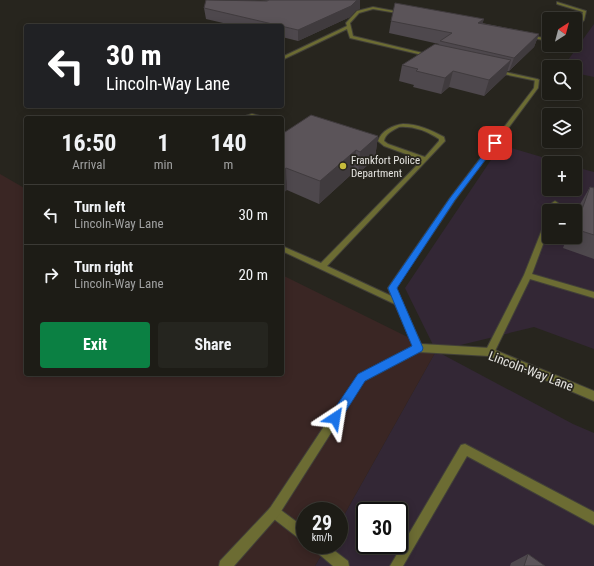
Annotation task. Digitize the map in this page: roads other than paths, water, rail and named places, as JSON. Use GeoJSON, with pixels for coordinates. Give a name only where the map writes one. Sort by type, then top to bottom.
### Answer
{"type":"FeatureCollection","features":[{"type":"Feature","properties":{"kind":"street"},"geometry":{"type":"LineString","coordinates":[[558,3],[585,12],[582,20]]}},
{"type":"Feature","properties":{"kind":"street"},"geometry":{"type":"LineString","coordinates":[[404,13],[373,8],[358,12],[348,23],[351,37],[438,58]]}},
{"type":"Feature","properties":{"kind":"street"},"geometry":{"type":"LineString","coordinates":[[284,58],[348,27]]}},
{"type":"Feature","properties":{"kind":"street"},"geometry":{"type":"LineString","coordinates":[[520,35],[542,39]]}},
{"type":"Feature","properties":{"kind":"street"},"geometry":{"type":"LineString","coordinates":[[225,566],[274,512],[361,378],[418,348],[392,288],[452,199],[536,88],[537,80],[491,70]]}},
{"type":"Feature","properties":{"kind":"street"},"geometry":{"type":"LineString","coordinates":[[322,267],[426,160],[442,141],[442,138],[434,133],[404,125],[392,128],[382,137],[381,141],[386,145],[426,160]]}},
{"type":"Feature","properties":{"kind":"street"},"geometry":{"type":"LineString","coordinates":[[490,352],[528,275],[542,237]]}},
{"type":"Feature","properties":{"kind":"street"},"geometry":{"type":"LineString","coordinates":[[284,249],[399,303]]}},
{"type":"Feature","properties":{"kind":"street"},"geometry":{"type":"LineString","coordinates":[[528,275],[594,295]]}},
{"type":"Feature","properties":{"kind":"street","name":"Lincoln-Way Lane"},"geometry":{"type":"LineString","coordinates":[[418,348],[490,352],[594,396]]}},
{"type":"Feature","properties":{"kind":"street"},"geometry":{"type":"LineString","coordinates":[[396,566],[465,449],[594,518]]}},
{"type":"Feature","properties":{"kind":"street"},"geometry":{"type":"LineString","coordinates":[[274,512],[296,529]]}},
{"type":"Feature","properties":{"kind":"street"},"geometry":{"type":"LineString","coordinates":[[328,554],[343,566]]}},
{"type":"Feature","properties":{"kind":"place","name":"Frankfort Police Department"},"geometry":{"type":"Point","coordinates":[343,166]}}]}
